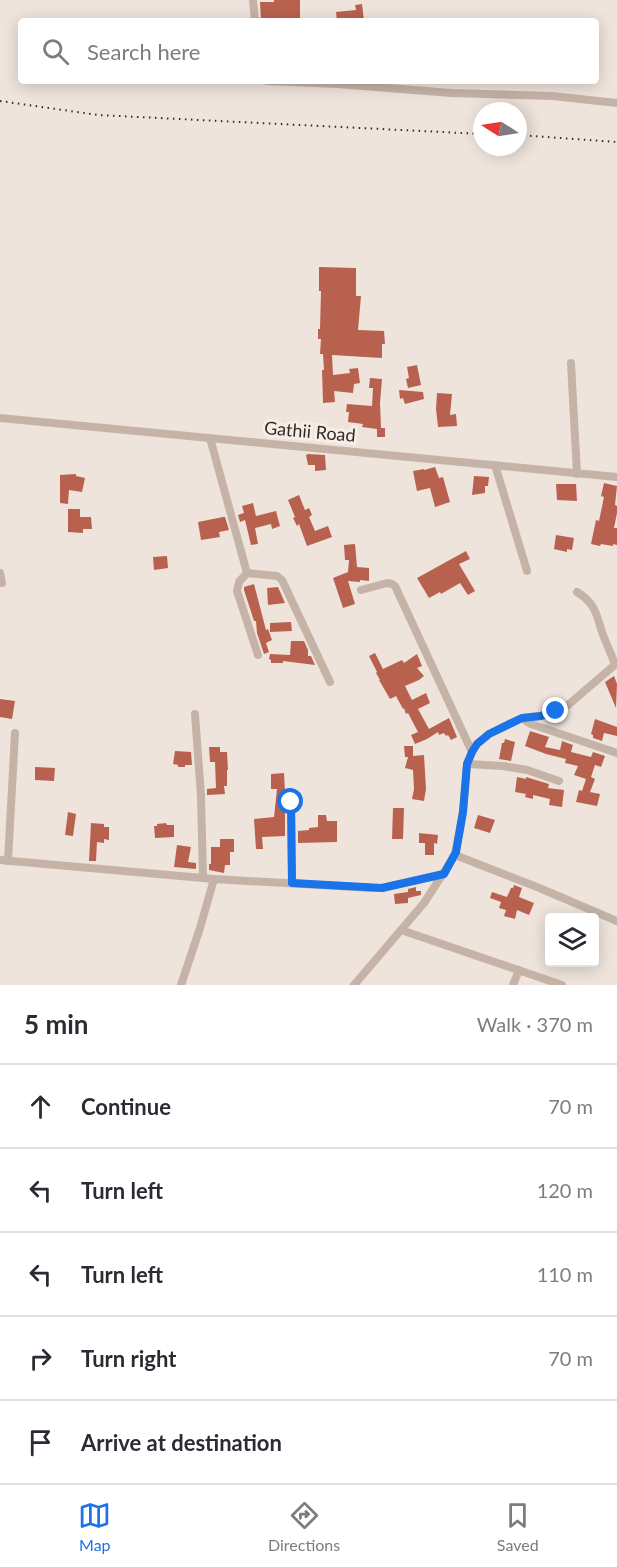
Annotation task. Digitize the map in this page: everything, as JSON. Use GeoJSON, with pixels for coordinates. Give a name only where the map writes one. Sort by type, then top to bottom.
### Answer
{"type":"FeatureCollection","features":[{"type":"Feature","properties":{"kind":"street"},"geometry":{"type":"LineString","coordinates":[[253,0],[255,18]]}},
{"type":"Feature","properties":{"kind":"street"},"geometry":{"type":"LineString","coordinates":[[338,84],[451,93],[552,96],[617,103]]}},
{"type":"Feature","properties":{"kind":"street"},"geometry":{"type":"LineString","coordinates":[[571,363],[577,474]]}},
{"type":"Feature","properties":{"kind":"street","name":"Gathii Road"},"geometry":{"type":"LineString","coordinates":[[0,418],[617,477]]}},
{"type":"Feature","properties":{"kind":"street"},"geometry":{"type":"LineString","coordinates":[[210,438],[247,573]]}},
{"type":"Feature","properties":{"kind":"street"},"geometry":{"type":"LineString","coordinates":[[495,465],[527,571]]}},
{"type":"Feature","properties":{"kind":"street"},"geometry":{"type":"LineString","coordinates":[[0,573],[2,583]]}},
{"type":"Feature","properties":{"kind":"street"},"geometry":{"type":"LineString","coordinates":[[247,573],[239,582],[237,591],[258,655]]}},
{"type":"Feature","properties":{"kind":"street"},"geometry":{"type":"LineString","coordinates":[[247,573],[277,576],[282,580],[330,682]]}},
{"type":"Feature","properties":{"kind":"street"},"geometry":{"type":"LineString","coordinates":[[361,590],[387,583],[395,586],[472,752]]}},
{"type":"Feature","properties":{"kind":"street"},"geometry":{"type":"LineString","coordinates":[[354,985],[424,903],[455,855],[463,812],[467,764],[477,744],[489,734],[522,718],[541,716],[568,705],[616,663],[596,612],[586,597],[577,592]]}},
{"type":"Feature","properties":{"kind":"street"},"geometry":{"type":"LineString","coordinates":[[195,714],[201,795],[203,878]]}},
{"type":"Feature","properties":{"kind":"street"},"geometry":{"type":"LineString","coordinates":[[522,718],[531,724],[617,753]]}},
{"type":"Feature","properties":{"kind":"street"},"geometry":{"type":"LineString","coordinates":[[15,733],[4,861],[214,879],[382,888],[444,874]]}},
{"type":"Feature","properties":{"kind":"street"},"geometry":{"type":"LineString","coordinates":[[467,764],[503,766],[559,781]]}},
{"type":"Feature","properties":{"kind":"street"},"geometry":{"type":"LineString","coordinates":[[291,802],[292,883]]}},
{"type":"Feature","properties":{"kind":"street"},"geometry":{"type":"LineString","coordinates":[[455,855],[617,921]]}},
{"type":"Feature","properties":{"kind":"street"},"geometry":{"type":"LineString","coordinates":[[181,985],[214,879]]}},
{"type":"Feature","properties":{"kind":"street"},"geometry":{"type":"LineString","coordinates":[[401,930],[562,985]]}},
{"type":"Feature","properties":{"kind":"street"},"geometry":{"type":"LineString","coordinates":[[513,985],[519,970]]}},
{"type":"Feature","properties":{"kind":"building"},"geometry":{"type":"Polygon","coordinates":[[[274,0],[300,0],[300,18],[261,18],[260,2],[274,2],[274,0]]]}},
{"type":"Feature","properties":{"kind":"building"},"geometry":{"type":"Polygon","coordinates":[[[362,4],[364,18],[337,18],[336,12],[356,10],[355,5],[362,4]]]}},
{"type":"Feature","properties":{"kind":"building"},"geometry":{"type":"Polygon","coordinates":[[[319,267],[356,268],[356,296],[361,296],[358,330],[384,331],[385,344],[382,344],[382,358],[332,355],[333,375],[350,373],[349,369],[358,368],[360,383],[354,384],[353,393],[334,391],[335,402],[323,403],[323,354],[320,354],[321,339],[318,339],[321,291],[319,291],[319,267]]]}},
{"type":"Feature","properties":{"kind":"building"},"geometry":{"type":"Polygon","coordinates":[[[417,365],[421,385],[408,388],[407,367],[417,365]]]}},
{"type":"Feature","properties":{"kind":"building"},"geometry":{"type":"Polygon","coordinates":[[[370,378],[382,379],[381,428],[385,428],[385,437],[377,437],[377,429],[348,422],[347,404],[372,406],[373,388],[369,388],[370,378]]]}},
{"type":"Feature","properties":{"kind":"building"},"geometry":{"type":"Polygon","coordinates":[[[399,390],[423,392],[424,399],[405,404],[403,398],[400,399],[399,390]]]}},
{"type":"Feature","properties":{"kind":"building"},"geometry":{"type":"Polygon","coordinates":[[[437,393],[452,394],[450,415],[456,414],[457,426],[438,427],[437,393]]]}},
{"type":"Feature","properties":{"kind":"building"},"geometry":{"type":"Polygon","coordinates":[[[306,455],[325,455],[326,470],[315,471],[315,465],[308,465],[306,455]]]}},
{"type":"Feature","properties":{"kind":"building"},"geometry":{"type":"Polygon","coordinates":[[[435,467],[439,478],[443,477],[450,502],[435,507],[430,488],[417,491],[413,471],[435,467]]]}},
{"type":"Feature","properties":{"kind":"building"},"geometry":{"type":"Polygon","coordinates":[[[76,474],[76,476],[85,478],[82,492],[69,490],[68,504],[60,503],[60,475],[76,474]]]}},
{"type":"Feature","properties":{"kind":"building"},"geometry":{"type":"Polygon","coordinates":[[[474,476],[489,477],[485,493],[472,495],[474,476]]]}},
{"type":"Feature","properties":{"kind":"building"},"geometry":{"type":"Polygon","coordinates":[[[604,483],[617,486],[615,505],[617,513],[614,528],[617,528],[617,545],[613,544],[613,546],[591,544],[596,520],[599,521],[604,497],[601,496],[604,483]]]}},
{"type":"Feature","properties":{"kind":"building"},"geometry":{"type":"Polygon","coordinates":[[[556,484],[576,484],[577,501],[557,500],[556,484]]]}},
{"type":"Feature","properties":{"kind":"building"},"geometry":{"type":"Polygon","coordinates":[[[299,495],[305,510],[309,508],[312,515],[309,517],[315,531],[328,526],[332,537],[307,546],[299,524],[297,526],[293,518],[295,517],[288,500],[299,495]]]}},
{"type":"Feature","properties":{"kind":"building"},"geometry":{"type":"Polygon","coordinates":[[[253,503],[256,516],[276,511],[280,526],[272,529],[271,524],[255,528],[258,544],[251,545],[245,520],[240,522],[238,515],[244,513],[242,506],[253,503]]]}},
{"type":"Feature","properties":{"kind":"building"},"geometry":{"type":"Polygon","coordinates":[[[68,509],[80,509],[80,517],[91,517],[92,529],[83,529],[83,533],[68,532],[68,509]]]}},
{"type":"Feature","properties":{"kind":"building"},"geometry":{"type":"Polygon","coordinates":[[[225,517],[229,530],[219,532],[220,537],[201,540],[198,522],[225,517]]]}},
{"type":"Feature","properties":{"kind":"building"},"geometry":{"type":"Polygon","coordinates":[[[556,535],[574,538],[572,550],[567,549],[567,552],[554,549],[556,535]]]}},
{"type":"Feature","properties":{"kind":"building"},"geometry":{"type":"Polygon","coordinates":[[[355,544],[357,567],[369,568],[369,581],[348,581],[355,604],[343,608],[333,578],[348,572],[349,560],[345,560],[344,545],[355,544]]]}},
{"type":"Feature","properties":{"kind":"building"},"geometry":{"type":"Polygon","coordinates":[[[466,551],[470,559],[459,564],[475,591],[468,595],[460,583],[429,598],[417,578],[466,551]]]}},
{"type":"Feature","properties":{"kind":"building"},"geometry":{"type":"Polygon","coordinates":[[[167,556],[168,568],[154,570],[153,557],[167,556]]]}},
{"type":"Feature","properties":{"kind":"building"},"geometry":{"type":"Polygon","coordinates":[[[254,584],[266,630],[268,629],[272,640],[266,643],[269,652],[264,654],[257,633],[256,621],[254,621],[244,590],[244,587],[254,584]]]}},
{"type":"Feature","properties":{"kind":"building"},"geometry":{"type":"Polygon","coordinates":[[[278,587],[285,603],[268,605],[267,588],[278,587]]]}},
{"type":"Feature","properties":{"kind":"building"},"geometry":{"type":"Polygon","coordinates":[[[291,622],[292,631],[270,632],[270,623],[291,622]]]}},
{"type":"Feature","properties":{"kind":"building"},"geometry":{"type":"Polygon","coordinates":[[[291,641],[304,641],[308,656],[311,656],[315,665],[283,661],[283,663],[271,663],[270,654],[290,655],[291,641]]]}},
{"type":"Feature","properties":{"kind":"building"},"geometry":{"type":"Polygon","coordinates":[[[375,653],[383,669],[402,660],[404,663],[417,654],[422,666],[417,668],[424,676],[405,686],[412,700],[426,693],[430,703],[418,709],[429,729],[449,718],[457,737],[451,740],[448,735],[444,733],[439,735],[438,732],[415,744],[411,735],[418,732],[396,696],[390,699],[379,680],[369,656],[375,653]]]}},
{"type":"Feature","properties":{"kind":"building"},"geometry":{"type":"Polygon","coordinates":[[[614,676],[617,684],[616,708],[605,682],[614,676]]]}},
{"type":"Feature","properties":{"kind":"building"},"geometry":{"type":"Polygon","coordinates":[[[0,699],[15,701],[12,719],[0,717],[0,699]]]}},
{"type":"Feature","properties":{"kind":"building"},"geometry":{"type":"Polygon","coordinates":[[[595,719],[617,727],[617,736],[604,733],[602,741],[593,738],[591,734],[595,719]]]}},
{"type":"Feature","properties":{"kind":"building"},"geometry":{"type":"Polygon","coordinates":[[[530,731],[549,737],[545,747],[560,750],[562,741],[573,745],[571,752],[591,757],[593,752],[605,756],[601,767],[595,765],[591,777],[595,779],[590,792],[600,794],[597,806],[576,802],[579,790],[582,791],[586,779],[574,775],[578,766],[565,763],[566,759],[525,746],[530,731]]]}},
{"type":"Feature","properties":{"kind":"building"},"geometry":{"type":"Polygon","coordinates":[[[505,739],[515,742],[511,761],[499,759],[505,739]]]}},
{"type":"Feature","properties":{"kind":"building"},"geometry":{"type":"Polygon","coordinates":[[[404,746],[413,746],[413,756],[424,755],[426,789],[424,801],[412,799],[413,770],[405,768],[408,757],[405,757],[404,746]]]}},
{"type":"Feature","properties":{"kind":"building"},"geometry":{"type":"Polygon","coordinates":[[[209,747],[220,747],[220,752],[227,752],[228,770],[227,786],[224,786],[225,794],[207,795],[207,789],[216,788],[215,762],[210,762],[209,747]]]}},
{"type":"Feature","properties":{"kind":"building"},"geometry":{"type":"Polygon","coordinates":[[[175,751],[191,752],[192,765],[178,767],[173,764],[175,751]]]}},
{"type":"Feature","properties":{"kind":"building"},"geometry":{"type":"Polygon","coordinates":[[[35,767],[55,768],[54,781],[35,780],[35,767]]]}},
{"type":"Feature","properties":{"kind":"building"},"geometry":{"type":"Polygon","coordinates":[[[284,773],[285,792],[290,792],[285,802],[285,836],[262,837],[263,849],[256,849],[254,819],[274,817],[277,789],[271,789],[271,774],[284,773]]]}},
{"type":"Feature","properties":{"kind":"building"},"geometry":{"type":"Polygon","coordinates":[[[517,777],[526,779],[526,777],[549,784],[548,788],[564,790],[562,807],[549,805],[550,799],[533,795],[533,799],[525,797],[526,794],[515,792],[517,777]]]}},
{"type":"Feature","properties":{"kind":"building"},"geometry":{"type":"Polygon","coordinates":[[[393,808],[404,808],[403,839],[392,839],[393,808]]]}},
{"type":"Feature","properties":{"kind":"building"},"geometry":{"type":"Polygon","coordinates":[[[68,812],[76,814],[73,836],[65,835],[68,812]]]}},
{"type":"Feature","properties":{"kind":"building"},"geometry":{"type":"Polygon","coordinates":[[[318,815],[326,815],[327,821],[337,821],[337,842],[298,843],[298,831],[318,827],[318,815]]]}},
{"type":"Feature","properties":{"kind":"building"},"geometry":{"type":"Polygon","coordinates":[[[478,815],[495,820],[490,833],[474,828],[478,815]]]}},
{"type":"Feature","properties":{"kind":"building"},"geometry":{"type":"Polygon","coordinates":[[[91,823],[104,824],[104,827],[109,827],[109,840],[104,839],[104,843],[97,842],[96,861],[89,861],[91,823]]]}},
{"type":"Feature","properties":{"kind":"building"},"geometry":{"type":"Polygon","coordinates":[[[166,823],[174,825],[174,837],[155,838],[154,826],[166,823]]]}},
{"type":"Feature","properties":{"kind":"building"},"geometry":{"type":"Polygon","coordinates":[[[419,833],[438,835],[437,844],[434,843],[434,855],[425,855],[425,843],[419,843],[419,833]]]}},
{"type":"Feature","properties":{"kind":"building"},"geometry":{"type":"Polygon","coordinates":[[[220,839],[234,839],[234,852],[230,852],[230,865],[225,865],[224,873],[209,870],[211,847],[220,847],[220,839]]]}},
{"type":"Feature","properties":{"kind":"building"},"geometry":{"type":"Polygon","coordinates":[[[177,845],[191,847],[188,862],[196,863],[196,869],[174,867],[177,845]]]}},
{"type":"Feature","properties":{"kind":"building"},"geometry":{"type":"Polygon","coordinates":[[[514,885],[522,888],[519,897],[534,903],[529,915],[517,910],[515,919],[504,916],[506,910],[499,908],[501,902],[490,898],[492,892],[507,897],[514,885]]]}},
{"type":"Feature","properties":{"kind":"building"},"geometry":{"type":"Polygon","coordinates":[[[416,887],[416,891],[421,891],[421,895],[408,898],[408,903],[395,904],[394,894],[408,892],[408,889],[416,887]]]}},
{"type":"Feature","properties":{"kind":"railway"},"geometry":{"type":"LineString","coordinates":[[0,101],[98,115],[473,134]]}},
{"type":"Feature","properties":{"kind":"railway"},"geometry":{"type":"LineString","coordinates":[[527,136],[617,142]]}},
{"type":"Feature","properties":{"kind":"route"},"geometry":{"type":"LineString","coordinates":[[291,802],[292,883],[382,888],[444,874],[456,852],[463,812],[467,764],[477,744],[489,734],[522,718],[541,716],[556,711]]}}]}
